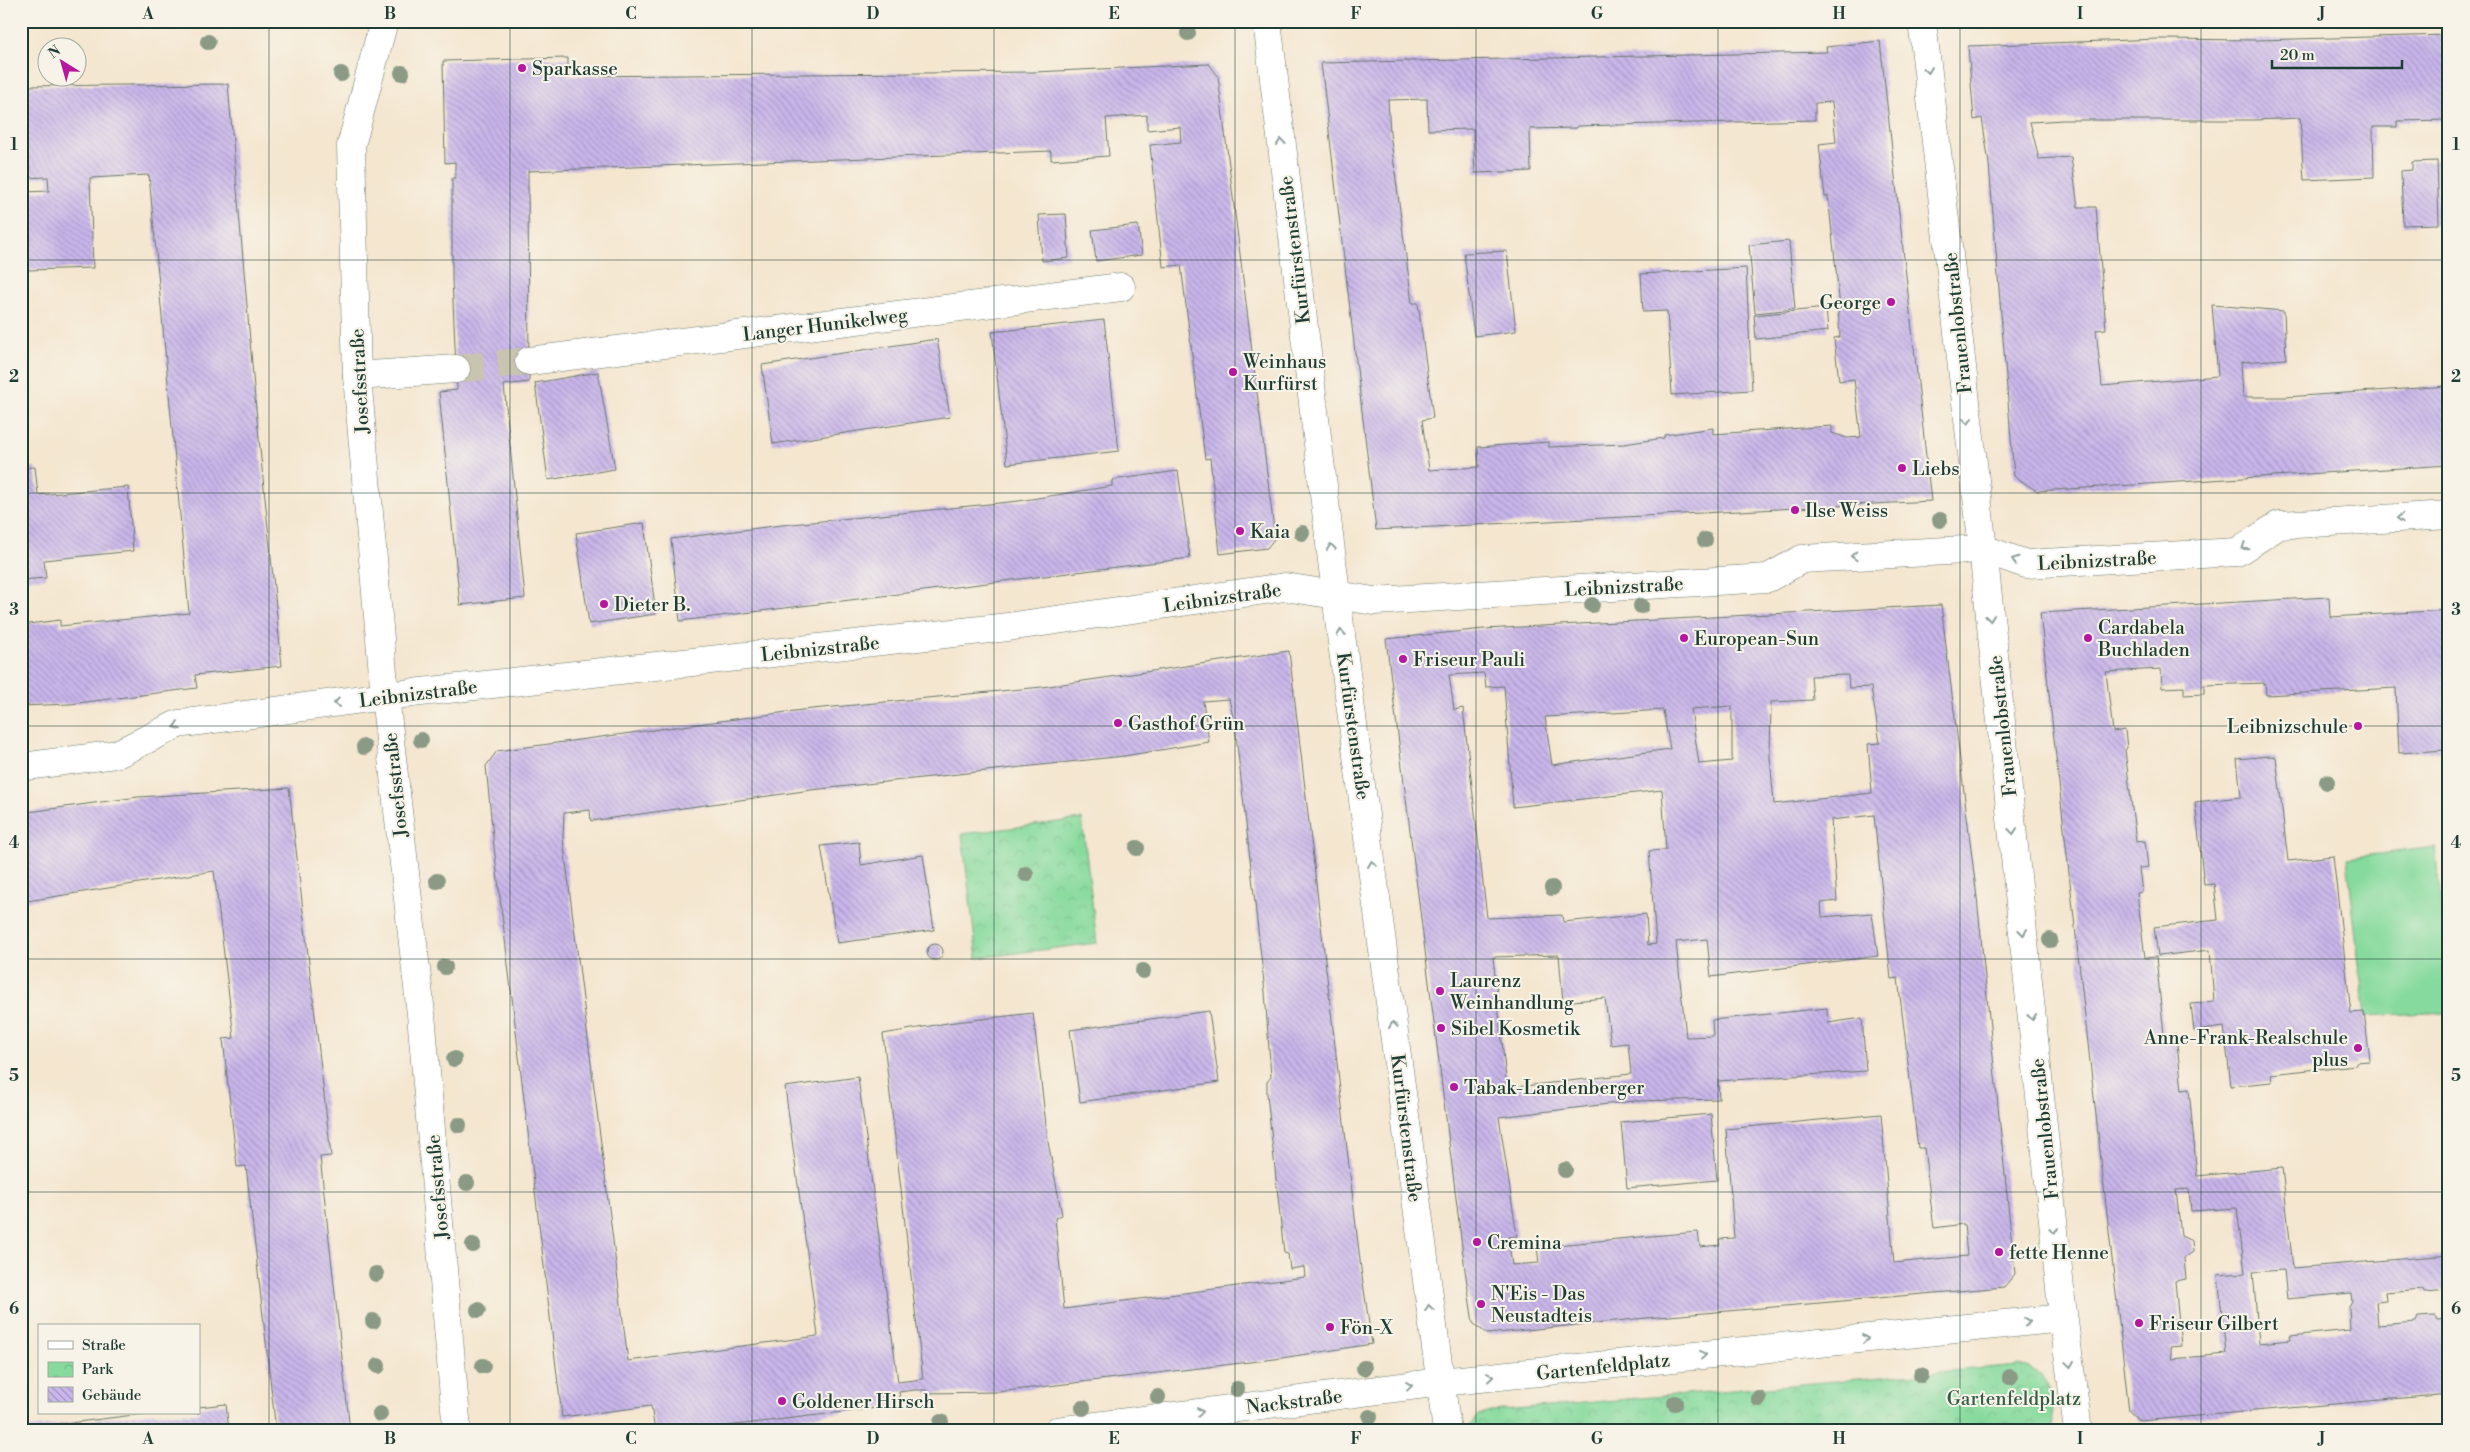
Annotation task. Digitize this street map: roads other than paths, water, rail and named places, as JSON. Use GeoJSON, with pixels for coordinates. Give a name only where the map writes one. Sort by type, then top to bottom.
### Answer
{"type":"FeatureCollection","features":[{"type":"Feature","properties":{"kind":"street","name":"Josefsstraße"},"geometry":{"type":"LineString","coordinates":[[384,21],[351,146],[357,376],[385,696],[422,1024],[457,1431]]}},
{"type":"Feature","properties":{"kind":"street","name":"Kurfürstenstraße"},"geometry":{"type":"LineString","coordinates":[[1267,21],[1337,595],[1447,1431]]}},
{"type":"Feature","properties":{"kind":"street","name":"Frauenlobstraße"},"geometry":{"type":"LineString","coordinates":[[1922,21],[1983,550],[2063,1318],[2078,1431]]}},
{"type":"Feature","properties":{"kind":"street","name":"Langer Hunikelweg"},"geometry":{"type":"LineString","coordinates":[[529,361],[1120,287]]}},
{"type":"Feature","properties":{"kind":"street"},"geometry":{"type":"LineString","coordinates":[[357,376],[456,369]]}},
{"type":"Feature","properties":{"kind":"street","name":"Leibnizstraße"},"geometry":{"type":"LineString","coordinates":[[21,767],[117,754],[178,724],[385,696],[1008,627],[1285,587],[1374,601],[1768,578],[1802,559],[1983,550],[2026,564],[2237,552],[2279,524],[2449,515]]}},
{"type":"Feature","properties":{"kind":"street","name":"Gartenfeldplatz"},"geometry":{"type":"LineString","coordinates":[[1441,1382],[2063,1318]]}},
{"type":"Feature","properties":{"kind":"street","name":"Nackstraße"},"geometry":{"type":"LineString","coordinates":[[1057,1431],[1441,1382]]}},
{"type":"Feature","properties":{"kind":"tunnel"},"geometry":{"type":"LineString","coordinates":[[456,369],[529,361]]}},
{"type":"Feature","properties":{"kind":"place","name":"Sparkasse"},"geometry":{"type":"Point","coordinates":[522,68]}},
{"type":"Feature","properties":{"kind":"place","name":"George"},"geometry":{"type":"Point","coordinates":[1891,302]}},
{"type":"Feature","properties":{"kind":"place","name":"Weinhaus Kurfürst"},"geometry":{"type":"Point","coordinates":[1233,372]}},
{"type":"Feature","properties":{"kind":"place","name":"Liebs"},"geometry":{"type":"Point","coordinates":[1902,468]}},
{"type":"Feature","properties":{"kind":"place","name":"Ilse Weiss"},"geometry":{"type":"Point","coordinates":[1795,510]}},
{"type":"Feature","properties":{"kind":"place","name":"Kaia"},"geometry":{"type":"Point","coordinates":[1240,531]}},
{"type":"Feature","properties":{"kind":"place","name":"Dieter B."},"geometry":{"type":"Point","coordinates":[604,604]}},
{"type":"Feature","properties":{"kind":"place","name":"European-Sun"},"geometry":{"type":"Point","coordinates":[1684,638]}},
{"type":"Feature","properties":{"kind":"place","name":"Cardabela Buchladen"},"geometry":{"type":"Point","coordinates":[2088,638]}},
{"type":"Feature","properties":{"kind":"place","name":"Friseur Pauli"},"geometry":{"type":"Point","coordinates":[1403,659]}},
{"type":"Feature","properties":{"kind":"place","name":"Gasthof Grün"},"geometry":{"type":"Point","coordinates":[1118,723]}},
{"type":"Feature","properties":{"kind":"place","name":"Leibnizschule"},"geometry":{"type":"Point","coordinates":[2358,726]}},
{"type":"Feature","properties":{"kind":"place","name":"Laurenz Weinhandlung"},"geometry":{"type":"Point","coordinates":[1440,991]}},
{"type":"Feature","properties":{"kind":"place","name":"Sibel Kosmetik"},"geometry":{"type":"Point","coordinates":[1441,1028]}},
{"type":"Feature","properties":{"kind":"place","name":"Anne-Frank-Realschule plus"},"geometry":{"type":"Point","coordinates":[2358,1048]}},
{"type":"Feature","properties":{"kind":"place","name":"Tabak-Landenberger"},"geometry":{"type":"Point","coordinates":[1454,1087]}},
{"type":"Feature","properties":{"kind":"place","name":"Cremina"},"geometry":{"type":"Point","coordinates":[1477,1242]}},
{"type":"Feature","properties":{"kind":"place","name":"fette Henne"},"geometry":{"type":"Point","coordinates":[1999,1252]}},
{"type":"Feature","properties":{"kind":"place","name":"N'Eis - Das Neustadteis"},"geometry":{"type":"Point","coordinates":[1481,1304]}},
{"type":"Feature","properties":{"kind":"place","name":"Friseur Gilbert"},"geometry":{"type":"Point","coordinates":[2139,1323]}},
{"type":"Feature","properties":{"kind":"place","name":"Fön-X"},"geometry":{"type":"Point","coordinates":[1330,1327]}},
{"type":"Feature","properties":{"kind":"place","name":"Goldener Hirsch"},"geometry":{"type":"Point","coordinates":[782,1401]}}]}
